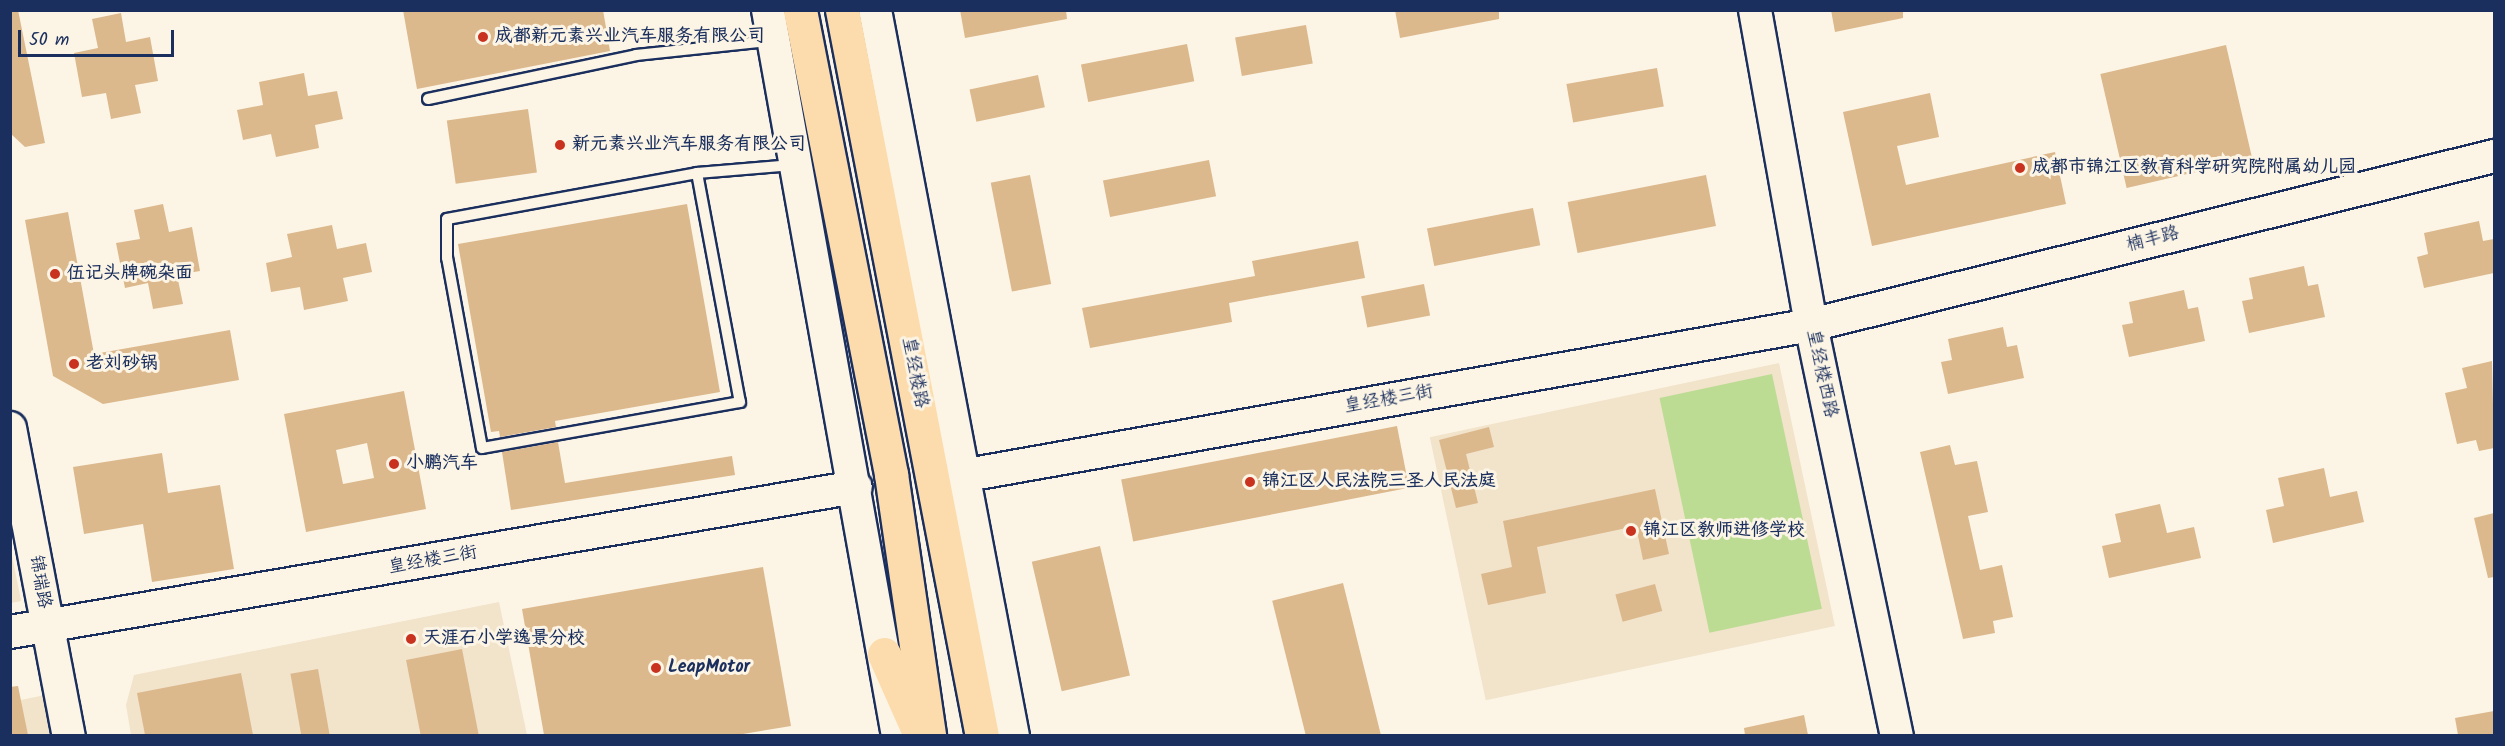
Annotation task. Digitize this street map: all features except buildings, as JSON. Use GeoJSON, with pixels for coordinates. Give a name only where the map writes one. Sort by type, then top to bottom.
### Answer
{"type":"FeatureCollection","features":[{"type":"Feature","properties":{"kind":"highway"},"geometry":{"type":"LineString","coordinates":[[800,10],[891,474],[929,735]]}},
{"type":"Feature","properties":{"kind":"highway","name":"皇经楼路"},"geometry":{"type":"LineString","coordinates":[[842,10],[982,735]]}},
{"type":"Feature","properties":{"kind":"highway"},"geometry":{"type":"LineString","coordinates":[[884,654],[920,735]]}},
{"type":"Feature","properties":{"kind":"street"},"geometry":{"type":"LineString","coordinates":[[875,10],[966,475],[1013,735]]}},
{"type":"Feature","properties":{"kind":"street","name":"皇经楼西路"},"geometry":{"type":"LineString","coordinates":[[1755,10],[1811,325],[1897,735]]}},
{"type":"Feature","properties":{"kind":"street"},"geometry":{"type":"LineString","coordinates":[[770,26],[856,487],[898,735]]}},
{"type":"Feature","properties":{"kind":"street","name":"楠丰路"},"geometry":{"type":"LineString","coordinates":[[1811,325],[2494,156]]}},
{"type":"Feature","properties":{"kind":"street","name":"皇经楼三街"},"geometry":{"type":"LineString","coordinates":[[966,475],[1811,325]]}},
{"type":"Feature","properties":{"kind":"street","name":"锦瑞路"},"geometry":{"type":"LineString","coordinates":[[10,428],[69,735]]}},
{"type":"Feature","properties":{"kind":"street","name":"皇经楼三街"},"geometry":{"type":"LineString","coordinates":[[10,632],[47,628],[856,487]]}},
{"type":"Feature","properties":{"kind":"lane"},"geometry":{"type":"LineString","coordinates":[[428,99],[770,26]]}},
{"type":"Feature","properties":{"kind":"lane"},"geometry":{"type":"LineString","coordinates":[[697,173],[740,402],[482,448],[447,258],[447,219],[697,173],[797,165]]}},
{"type":"Feature","properties":{"kind":"shaded area","name":"锦江区教师进修学校"},"geometry":{"type":"Polygon","coordinates":[[[1779,363],[1835,626],[1486,700],[1430,437],[1779,363]]]}},
{"type":"Feature","properties":{"kind":"shaded area"},"geometry":{"type":"Polygon","coordinates":[[[11,550],[21,601],[10,603],[11,550]]]}},
{"type":"Feature","properties":{"kind":"shaded area","name":"天涯石小学逸景分校"},"geometry":{"type":"Polygon","coordinates":[[[499,602],[527,735],[131,735],[126,705],[134,675],[499,602]]]}},
{"type":"Feature","properties":{"kind":"shaded area"},"geometry":{"type":"Polygon","coordinates":[[[45,695],[53,735],[11,736],[11,702],[45,695]]]}},
{"type":"Feature","properties":{"kind":"green space"},"geometry":{"type":"Polygon","coordinates":[[[1772,374],[1822,609],[1709,633],[1660,398],[1772,374]]]}},
{"type":"Feature","properties":{"kind":"place","name":"成都新元素兴业汽车服务有限公司"},"geometry":{"type":"Point","coordinates":[483,37]}},
{"type":"Feature","properties":{"kind":"place","name":"新元素兴业汽车服务有限公司"},"geometry":{"type":"Point","coordinates":[560,145]}},
{"type":"Feature","properties":{"kind":"place","name":"成都市锦江区教育科学研究院附属幼儿园"},"geometry":{"type":"Point","coordinates":[2020,168]}},
{"type":"Feature","properties":{"kind":"place","name":"伍记头牌碗杂面"},"geometry":{"type":"Point","coordinates":[55,274]}},
{"type":"Feature","properties":{"kind":"place","name":"老刘砂锅"},"geometry":{"type":"Point","coordinates":[74,364]}},
{"type":"Feature","properties":{"kind":"place","name":"小鹏汽车"},"geometry":{"type":"Point","coordinates":[394,464]}},
{"type":"Feature","properties":{"kind":"place","name":"锦江区人民法院三圣人民法庭"},"geometry":{"type":"Point","coordinates":[1250,482]}},
{"type":"Feature","properties":{"kind":"place","name":"锦江区教师进修学校"},"geometry":{"type":"Point","coordinates":[1631,531]}},
{"type":"Feature","properties":{"kind":"place","name":"天涯石小学逸景分校"},"geometry":{"type":"Point","coordinates":[411,639]}},
{"type":"Feature","properties":{"kind":"place","name":"LeapMotor"},"geometry":{"type":"Point","coordinates":[656,668]}}]}
